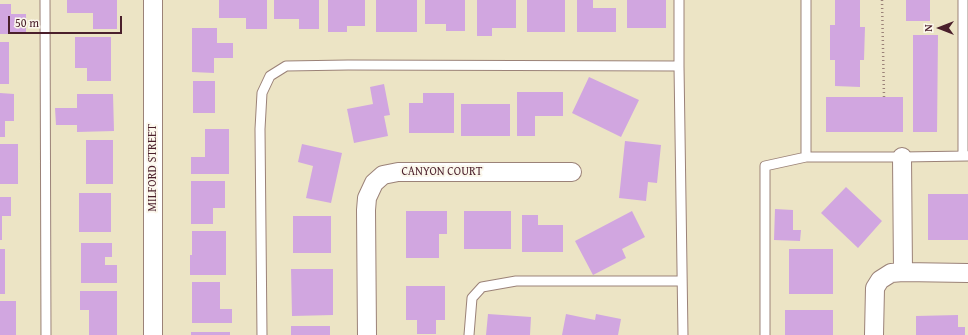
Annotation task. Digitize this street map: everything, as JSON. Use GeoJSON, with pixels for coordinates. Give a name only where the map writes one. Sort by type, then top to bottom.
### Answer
{"type":"FeatureCollection","features":[{"type":"Feature","properties":{"kind":"street","name":"MILFORD STREET"},"geometry":{"type":"LineString","coordinates":[[153,0],[153,335]]}},
{"type":"Feature","properties":{"kind":"street"},"geometry":{"type":"LineString","coordinates":[[902,158],[903,272]]}},
{"type":"Feature","properties":{"kind":"street","name":"CANYON COURT"},"geometry":{"type":"LineString","coordinates":[[367,335],[366,210],[367,198],[374,183],[383,176],[398,172],[572,172]]}},
{"type":"Feature","properties":{"kind":"street"},"geometry":{"type":"LineString","coordinates":[[874,335],[875,288],[880,280],[891,273],[903,272],[968,273]]}},
{"type":"Feature","properties":{"kind":"lane"},"geometry":{"type":"LineString","coordinates":[[45,0],[46,335]]}},
{"type":"Feature","properties":{"kind":"lane"},"geometry":{"type":"LineString","coordinates":[[679,0],[683,335]]}},
{"type":"Feature","properties":{"kind":"lane"},"geometry":{"type":"LineString","coordinates":[[806,0],[806,157]]}},
{"type":"Feature","properties":{"kind":"lane"},"geometry":{"type":"LineString","coordinates":[[765,335],[765,166],[806,157],[902,158],[965,156],[963,0]]}},
{"type":"Feature","properties":{"kind":"lane"},"geometry":{"type":"LineString","coordinates":[[262,335],[260,129],[262,93],[270,76],[286,66],[679,66]]}},
{"type":"Feature","properties":{"kind":"lane"},"geometry":{"type":"LineString","coordinates":[[469,335],[472,298],[482,287],[516,281],[682,281]]}},
{"type":"Feature","properties":{"kind":"path"},"geometry":{"type":"LineString","coordinates":[[882,0],[884,97]]}},
{"type":"Feature","properties":{"kind":"building"},"geometry":{"type":"Polygon","coordinates":[[[67,0],[117,0],[117,29],[93,29],[93,13],[67,13],[67,0]]]}},
{"type":"Feature","properties":{"kind":"building"},"geometry":{"type":"Polygon","coordinates":[[[219,0],[267,0],[267,29],[246,29],[246,18],[219,18],[219,0]]]}},
{"type":"Feature","properties":{"kind":"building"},"geometry":{"type":"Polygon","coordinates":[[[274,0],[319,0],[319,29],[299,29],[299,19],[274,19],[274,0]]]}},
{"type":"Feature","properties":{"kind":"building"},"geometry":{"type":"Polygon","coordinates":[[[328,0],[365,0],[365,26],[347,26],[347,32],[328,32],[328,0]]]}},
{"type":"Feature","properties":{"kind":"building"},"geometry":{"type":"Polygon","coordinates":[[[376,0],[417,0],[417,32],[376,32],[376,0]]]}},
{"type":"Feature","properties":{"kind":"building"},"geometry":{"type":"Polygon","coordinates":[[[425,0],[465,0],[465,31],[446,31],[446,24],[425,24],[425,0]]]}},
{"type":"Feature","properties":{"kind":"building"},"geometry":{"type":"Polygon","coordinates":[[[477,0],[516,0],[516,28],[492,28],[492,36],[477,36],[477,0]]]}},
{"type":"Feature","properties":{"kind":"building"},"geometry":{"type":"Polygon","coordinates":[[[527,0],[565,0],[565,32],[527,32],[527,0]]]}},
{"type":"Feature","properties":{"kind":"building"},"geometry":{"type":"Polygon","coordinates":[[[577,0],[593,0],[593,8],[616,8],[616,32],[577,32],[577,0]]]}},
{"type":"Feature","properties":{"kind":"building"},"geometry":{"type":"Polygon","coordinates":[[[627,0],[666,0],[666,28],[627,28],[627,0]]]}},
{"type":"Feature","properties":{"kind":"building"},"geometry":{"type":"Polygon","coordinates":[[[835,0],[860,0],[860,27],[865,27],[864,60],[860,60],[860,87],[835,86],[835,60],[830,60],[830,25],[835,25],[835,0]]]}},
{"type":"Feature","properties":{"kind":"building"},"geometry":{"type":"Polygon","coordinates":[[[906,0],[930,0],[930,21],[906,21],[906,0]]]}},
{"type":"Feature","properties":{"kind":"building"},"geometry":{"type":"Polygon","coordinates":[[[0,4],[11,4],[11,14],[26,14],[26,34],[0,34],[0,4]]]}},
{"type":"Feature","properties":{"kind":"building"},"geometry":{"type":"Polygon","coordinates":[[[192,28],[217,28],[217,43],[233,43],[233,58],[214,58],[214,73],[192,72],[192,28]]]}},
{"type":"Feature","properties":{"kind":"building"},"geometry":{"type":"Polygon","coordinates":[[[913,35],[938,35],[937,132],[913,132],[913,35]]]}},
{"type":"Feature","properties":{"kind":"building"},"geometry":{"type":"Polygon","coordinates":[[[75,37],[111,37],[111,81],[87,81],[87,68],[75,68],[75,37]]]}},
{"type":"Feature","properties":{"kind":"building"},"geometry":{"type":"Polygon","coordinates":[[[0,42],[9,42],[9,84],[0,84],[0,42]]]}},
{"type":"Feature","properties":{"kind":"building"},"geometry":{"type":"Polygon","coordinates":[[[589,77],[639,100],[621,137],[572,113],[589,77]]]}},
{"type":"Feature","properties":{"kind":"building"},"geometry":{"type":"Polygon","coordinates":[[[193,81],[215,81],[215,113],[193,113],[193,81]]]}},
{"type":"Feature","properties":{"kind":"building"},"geometry":{"type":"Polygon","coordinates":[[[384,84],[390,115],[384,116],[388,136],[354,143],[347,109],[373,104],[370,87],[384,84]]]}},
{"type":"Feature","properties":{"kind":"building"},"geometry":{"type":"Polygon","coordinates":[[[517,92],[563,92],[563,116],[535,116],[535,136],[517,136],[517,92]]]}},
{"type":"Feature","properties":{"kind":"building"},"geometry":{"type":"Polygon","coordinates":[[[0,93],[14,94],[14,121],[5,121],[5,137],[0,137],[0,93]]]}},
{"type":"Feature","properties":{"kind":"building"},"geometry":{"type":"Polygon","coordinates":[[[423,93],[454,93],[454,133],[409,133],[409,103],[423,103],[423,93]]]}},
{"type":"Feature","properties":{"kind":"building"},"geometry":{"type":"Polygon","coordinates":[[[77,94],[113,94],[114,131],[77,132],[77,125],[56,125],[55,108],[77,108],[77,94]]]}},
{"type":"Feature","properties":{"kind":"building"},"geometry":{"type":"Polygon","coordinates":[[[826,97],[903,97],[903,132],[826,132],[826,97]]]}},
{"type":"Feature","properties":{"kind":"building"},"geometry":{"type":"Polygon","coordinates":[[[461,104],[510,104],[510,136],[461,136],[461,104]]]}},
{"type":"Feature","properties":{"kind":"building"},"geometry":{"type":"Polygon","coordinates":[[[205,129],[229,129],[229,174],[191,174],[191,157],[205,157],[205,129]]]}},
{"type":"Feature","properties":{"kind":"building"},"geometry":{"type":"Polygon","coordinates":[[[86,140],[113,140],[113,184],[86,184],[86,140]]]}},
{"type":"Feature","properties":{"kind":"building"},"geometry":{"type":"Polygon","coordinates":[[[625,141],[661,145],[657,183],[648,182],[646,201],[619,198],[625,141]]]}},
{"type":"Feature","properties":{"kind":"building"},"geometry":{"type":"Polygon","coordinates":[[[0,144],[18,144],[18,184],[0,184],[0,144]]]}},
{"type":"Feature","properties":{"kind":"building"},"geometry":{"type":"Polygon","coordinates":[[[302,144],[342,153],[331,203],[306,198],[313,166],[298,162],[302,144]]]}},
{"type":"Feature","properties":{"kind":"building"},"geometry":{"type":"Polygon","coordinates":[[[191,181],[225,181],[225,208],[213,208],[213,224],[191,224],[191,181]]]}},
{"type":"Feature","properties":{"kind":"building"},"geometry":{"type":"Polygon","coordinates":[[[846,187],[882,221],[858,248],[821,213],[846,187]]]}},
{"type":"Feature","properties":{"kind":"building"},"geometry":{"type":"Polygon","coordinates":[[[79,193],[111,193],[111,232],[79,232],[79,193]]]}},
{"type":"Feature","properties":{"kind":"building"},"geometry":{"type":"Polygon","coordinates":[[[928,194],[968,194],[968,240],[928,240],[928,194]]]}},
{"type":"Feature","properties":{"kind":"building"},"geometry":{"type":"Polygon","coordinates":[[[0,197],[11,197],[11,216],[2,216],[2,240],[0,240],[0,197]]]}},
{"type":"Feature","properties":{"kind":"building"},"geometry":{"type":"Polygon","coordinates":[[[775,209],[793,210],[793,230],[801,230],[800,241],[774,240],[775,209]]]}},
{"type":"Feature","properties":{"kind":"building"},"geometry":{"type":"Polygon","coordinates":[[[406,211],[447,211],[447,234],[439,234],[439,258],[406,258],[406,211]]]}},
{"type":"Feature","properties":{"kind":"building"},"geometry":{"type":"Polygon","coordinates":[[[464,211],[511,211],[511,249],[464,249],[464,211]]]}},
{"type":"Feature","properties":{"kind":"building"},"geometry":{"type":"Polygon","coordinates":[[[632,211],[645,237],[622,249],[626,258],[593,275],[575,241],[632,211]]]}},
{"type":"Feature","properties":{"kind":"building"},"geometry":{"type":"Polygon","coordinates":[[[522,215],[538,215],[538,225],[563,225],[563,252],[522,252],[522,215]]]}},
{"type":"Feature","properties":{"kind":"building"},"geometry":{"type":"Polygon","coordinates":[[[293,216],[331,216],[331,253],[293,253],[293,216]]]}},
{"type":"Feature","properties":{"kind":"building"},"geometry":{"type":"Polygon","coordinates":[[[192,231],[226,231],[226,275],[190,275],[192,231]]]}},
{"type":"Feature","properties":{"kind":"building"},"geometry":{"type":"Polygon","coordinates":[[[81,243],[112,243],[112,257],[105,257],[105,265],[117,265],[117,283],[81,283],[81,243]]]}},
{"type":"Feature","properties":{"kind":"building"},"geometry":{"type":"Polygon","coordinates":[[[0,249],[5,249],[5,294],[0,294],[0,249]]]}},
{"type":"Feature","properties":{"kind":"building"},"geometry":{"type":"Polygon","coordinates":[[[789,249],[833,249],[833,294],[789,294],[789,249]]]}},
{"type":"Feature","properties":{"kind":"building"},"geometry":{"type":"Polygon","coordinates":[[[291,269],[333,269],[333,315],[292,316],[291,269]]]}},
{"type":"Feature","properties":{"kind":"building"},"geometry":{"type":"Polygon","coordinates":[[[192,282],[220,282],[220,309],[232,309],[232,323],[192,323],[192,282]]]}},
{"type":"Feature","properties":{"kind":"building"},"geometry":{"type":"Polygon","coordinates":[[[406,286],[445,286],[445,320],[436,320],[436,334],[417,334],[417,320],[406,320],[406,286]]]}},
{"type":"Feature","properties":{"kind":"building"},"geometry":{"type":"Polygon","coordinates":[[[80,291],[117,291],[117,335],[89,335],[89,310],[80,310],[80,291]]]}},
{"type":"Feature","properties":{"kind":"building"},"geometry":{"type":"Polygon","coordinates":[[[0,301],[16,301],[16,335],[0,335],[0,301]]]}},
{"type":"Feature","properties":{"kind":"building"},"geometry":{"type":"Polygon","coordinates":[[[785,310],[833,310],[833,335],[785,335],[785,310]]]}},
{"type":"Feature","properties":{"kind":"building"},"geometry":{"type":"Polygon","coordinates":[[[488,314],[531,317],[530,335],[486,335],[488,314]]]}},
{"type":"Feature","properties":{"kind":"building"},"geometry":{"type":"Polygon","coordinates":[[[566,314],[595,320],[596,314],[621,319],[618,335],[562,335],[566,314]]]}},
{"type":"Feature","properties":{"kind":"building"},"geometry":{"type":"Polygon","coordinates":[[[958,315],[958,327],[965,327],[965,335],[916,335],[916,316],[958,315]]]}},
{"type":"Feature","properties":{"kind":"building"},"geometry":{"type":"Polygon","coordinates":[[[291,326],[330,326],[330,335],[291,335],[291,326]]]}},
{"type":"Feature","properties":{"kind":"building"},"geometry":{"type":"Polygon","coordinates":[[[191,332],[230,332],[230,335],[191,335],[191,332]]]}}]}
